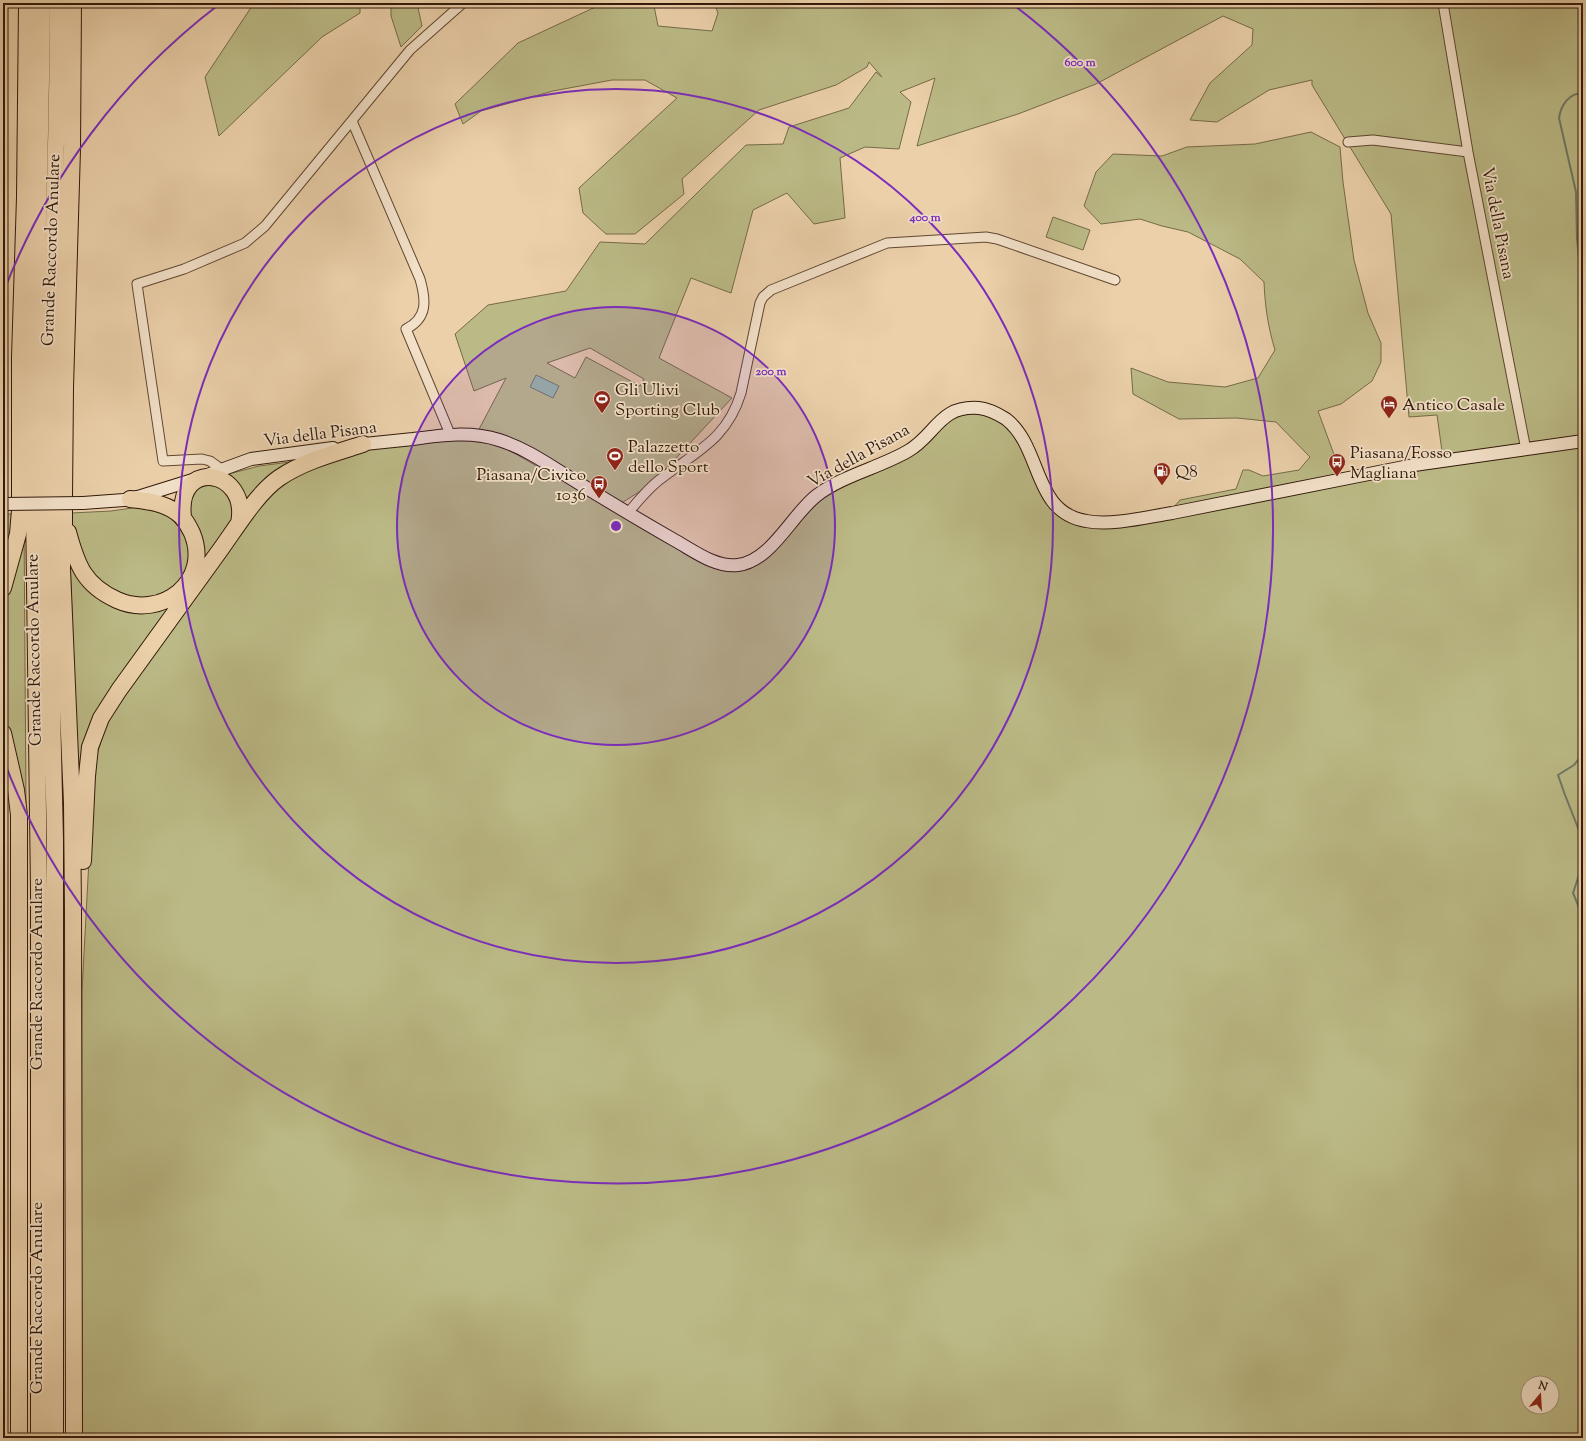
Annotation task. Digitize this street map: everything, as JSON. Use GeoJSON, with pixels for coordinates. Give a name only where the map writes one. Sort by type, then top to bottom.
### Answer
{"type":"FeatureCollection","features":[{"type":"Feature","properties":{"kind":"highway","name":"Grande Raccordo Anulare"},"geometry":{"type":"LineString","coordinates":[[27,3],[25,197],[20,357],[44,506]]}},
{"type":"Feature","properties":{"kind":"highway","name":"Grande Raccordo Anulare"},"geometry":{"type":"LineString","coordinates":[[42,3],[40,191],[35,380],[50,622],[55,839],[55,1438]]}},
{"type":"Feature","properties":{"kind":"highway","name":"Grande Raccordo Anulare"},"geometry":{"type":"LineString","coordinates":[[39,1438],[39,890],[44,506],[55,219],[58,3]]}},
{"type":"Feature","properties":{"kind":"highway","name":"Grande Raccordo Anulare"},"geometry":{"type":"LineString","coordinates":[[3,588],[7,566],[18,534],[44,506],[65,388],[72,149],[73,3]]}},
{"type":"Feature","properties":{"kind":"highway"},"geometry":{"type":"LineString","coordinates":[[75,1021],[88,759],[93,737],[101,718],[119,690],[240,523],[265,491],[279,478],[295,469],[320,458],[363,444]]}},
{"type":"Feature","properties":{"kind":"highway"},"geometry":{"type":"LineString","coordinates":[[183,517],[183,498],[188,489],[199,478],[216,479],[232,487],[238,497],[241,512],[240,523]]}},
{"type":"Feature","properties":{"kind":"highway"},"geometry":{"type":"LineString","coordinates":[[44,506],[68,533],[78,564],[89,580],[100,590],[120,601],[145,606],[158,604],[176,595],[193,574],[196,544],[190,528],[183,517],[163,505],[130,498]]}},
{"type":"Feature","properties":{"kind":"highway"},"geometry":{"type":"LineString","coordinates":[[44,506],[62,532],[62,569],[72,803],[75,1021],[74,1438]]}},
{"type":"Feature","properties":{"kind":"highway"},"geometry":{"type":"LineString","coordinates":[[3,733],[16,790]]}},
{"type":"Feature","properties":{"kind":"highway"},"geometry":{"type":"LineString","coordinates":[[3,752],[16,790]]}},
{"type":"Feature","properties":{"kind":"highway","name":"Grande Raccordo Anulare"},"geometry":{"type":"LineString","coordinates":[[16,790],[19,815],[19,1438]]}},
{"type":"Feature","properties":{"kind":"main road","name":"Via della Pisana"},"geometry":{"type":"LineString","coordinates":[[3,504],[83,503],[130,498],[199,478],[251,459],[450,434],[487,437],[515,446],[714,562],[730,565],[744,564],[754,560],[765,552],[802,509],[819,494],[837,484],[907,452],[921,441],[945,416],[958,410],[970,408],[990,411],[999,415],[1011,424],[1019,432],[1027,445],[1044,490],[1048,496],[1065,513],[1073,518],[1088,522],[1113,521],[1152,516],[1403,467],[1583,441]]}},
{"type":"Feature","properties":{"kind":"street"},"geometry":{"type":"LineString","coordinates":[[221,469],[210,461],[202,459],[163,461],[137,284],[184,269],[245,243],[265,226],[410,50],[463,3]]}},
{"type":"Feature","properties":{"kind":"street","name":"Via della Pisana"},"geometry":{"type":"LineString","coordinates":[[1443,3],[1468,152],[1526,450]]}},
{"type":"Feature","properties":{"kind":"street"},"geometry":{"type":"LineString","coordinates":[[352,122],[420,279],[424,298],[422,312],[419,320],[406,328],[450,434]]}},
{"type":"Feature","properties":{"kind":"street"},"geometry":{"type":"LineString","coordinates":[[1348,142],[1373,140],[1468,152]]}},
{"type":"Feature","properties":{"kind":"street"},"geometry":{"type":"LineString","coordinates":[[628,513],[654,484],[713,440],[727,424],[736,407],[741,393],[759,306],[763,297],[771,290],[887,243],[986,237],[997,239],[1115,280]]}},
{"type":"Feature","properties":{"kind":"shaded area"},"geometry":{"type":"Polygon","coordinates":[[[254,3],[360,3],[360,13],[322,37],[219,136],[205,77],[254,3]]]}},
{"type":"Feature","properties":{"kind":"shaded area"},"geometry":{"type":"Polygon","coordinates":[[[391,3],[417,3],[422,26],[401,47],[391,16],[391,3]]]}},
{"type":"Feature","properties":{"kind":"shaded area"},"geometry":{"type":"Polygon","coordinates":[[[604,3],[657,3],[654,6],[658,26],[712,31],[718,13],[714,3],[1583,3],[1583,1438],[81,1438],[82,992],[94,764],[110,712],[265,498],[306,467],[360,450],[463,439],[502,446],[695,557],[730,571],[766,558],[824,496],[913,454],[948,421],[966,413],[986,414],[1006,425],[1023,446],[1064,518],[1142,523],[1444,466],[1437,415],[1409,417],[1391,214],[1312,85],[1312,80],[1269,90],[1217,122],[1190,120],[1210,83],[1252,45],[1253,29],[1223,16],[1096,84],[1018,114],[917,146],[935,78],[900,92],[911,102],[899,149],[865,147],[840,158],[845,218],[814,224],[787,193],[753,210],[731,293],[691,278],[659,358],[732,398],[653,483],[617,506],[478,431],[506,378],[474,391],[455,334],[488,305],[566,291],[600,242],[645,244],[746,145],[783,144],[789,127],[849,108],[876,72],[882,77],[869,62],[867,67],[836,85],[759,110],[682,179],[684,194],[635,234],[606,234],[583,213],[579,188],[677,98],[645,80],[612,80],[553,91],[481,111],[463,124],[455,104],[518,43],[604,3]],[[590,348],[547,363],[575,378],[586,357],[640,386],[644,379],[590,348]]]}},
{"type":"Feature","properties":{"kind":"shaded area"},"geometry":{"type":"Polygon","coordinates":[[[1311,132],[1340,147],[1343,182],[1354,260],[1368,313],[1381,343],[1381,362],[1372,381],[1341,404],[1318,411],[1339,468],[1336,475],[1174,507],[1180,500],[1236,489],[1243,470],[1249,470],[1263,476],[1299,470],[1310,457],[1276,422],[1237,418],[1179,419],[1133,394],[1131,368],[1168,382],[1225,387],[1258,378],[1275,350],[1267,316],[1264,282],[1240,259],[1188,232],[1140,219],[1101,224],[1084,206],[1096,172],[1113,154],[1162,156],[1187,147],[1255,144],[1311,132]]]}},
{"type":"Feature","properties":{"kind":"shaded area"},"geometry":{"type":"Polygon","coordinates":[[[1053,217],[1090,230],[1083,250],[1046,237],[1053,217]]]}},
{"type":"Feature","properties":{"kind":"shaded area"},"geometry":{"type":"Polygon","coordinates":[[[536,375],[559,386],[553,398],[530,387],[536,375]]]}},
{"type":"Feature","properties":{"kind":"shaded area"},"geometry":{"type":"Polygon","coordinates":[[[298,461],[245,509],[225,475],[259,466],[298,461]]]}},
{"type":"Feature","properties":{"kind":"shaded area"},"geometry":{"type":"Polygon","coordinates":[[[211,485],[227,490],[238,515],[197,575],[189,523],[189,503],[191,497],[197,490],[211,485]]]}},
{"type":"Feature","properties":{"kind":"shaded area"},"geometry":{"type":"Polygon","coordinates":[[[139,507],[172,516],[190,539],[189,569],[173,592],[133,600],[97,582],[73,540],[71,513],[111,511],[139,507]]]}},
{"type":"Feature","properties":{"kind":"shaded area"},"geometry":{"type":"Polygon","coordinates":[[[3,514],[12,514],[12,529],[3,566],[3,514]]]}},
{"type":"Feature","properties":{"kind":"shaded area"},"geometry":{"type":"Polygon","coordinates":[[[24,520],[26,803],[21,778],[3,714],[3,609],[24,520]]]}},
{"type":"Feature","properties":{"kind":"shaded area"},"geometry":{"type":"Polygon","coordinates":[[[70,560],[100,596],[173,603],[101,709],[80,819],[70,560]]]}},
{"type":"Feature","properties":{"kind":"waterway"},"geometry":{"type":"LineString","coordinates":[[1583,93],[1574,95],[1566,101],[1559,118],[1576,192],[1577,239],[1583,291]]}},
{"type":"Feature","properties":{"kind":"waterway"},"geometry":{"type":"LineString","coordinates":[[1583,718],[1583,727]]}},
{"type":"Feature","properties":{"kind":"waterway"},"geometry":{"type":"LineString","coordinates":[[1583,754],[1574,765],[1558,775],[1582,838],[1581,869],[1573,893],[1583,917]]}},
{"type":"Feature","properties":{"kind":"place","name":"Gli Ulivi Sporting Club"},"geometry":{"type":"Point","coordinates":[602,414]}},
{"type":"Feature","properties":{"kind":"place","name":"Antico Casale"},"geometry":{"type":"Point","coordinates":[1389,419]}},
{"type":"Feature","properties":{"kind":"place","name":"Palazzetto dello Sport"},"geometry":{"type":"Point","coordinates":[615,471]}},
{"type":"Feature","properties":{"kind":"place","name":"Piasana/Fosso Magliana"},"geometry":{"type":"Point","coordinates":[1337,477]}},
{"type":"Feature","properties":{"kind":"place","name":"Q8"},"geometry":{"type":"Point","coordinates":[1162,486]}},
{"type":"Feature","properties":{"kind":"place","name":"Piasana/Civico 1036"},"geometry":{"type":"Point","coordinates":[599,499]}}]}
